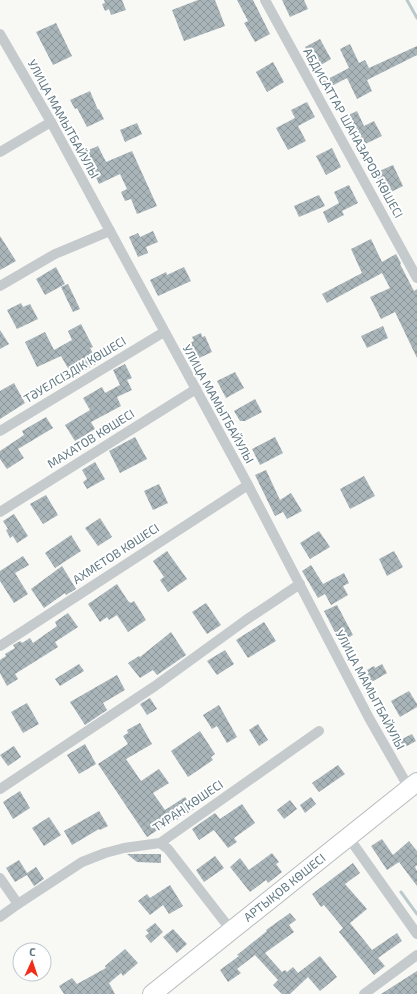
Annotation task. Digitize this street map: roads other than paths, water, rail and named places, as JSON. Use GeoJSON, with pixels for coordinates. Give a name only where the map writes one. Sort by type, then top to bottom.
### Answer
{"type":"FeatureCollection","features":[{"type":"Feature","properties":{"kind":"highway","name":"АРТЫҚОВ КӨШЕСІ"},"geometry":{"type":"LineString","coordinates":[[152,994],[349,838],[413,785]]}},
{"type":"Feature","properties":{"kind":"street","name":"АБДИСАТТАР ШАНАЗАРОВ КӨШЕСІ"},"geometry":{"type":"LineString","coordinates":[[265,0],[417,278]]}},
{"type":"Feature","properties":{"kind":"street","name":"УЛИЦА МАМЫТБАЙУЛЫ"},"geometry":{"type":"LineString","coordinates":[[0,34],[110,230],[248,485],[369,718],[413,785]]}},
{"type":"Feature","properties":{"kind":"street"},"geometry":{"type":"LineString","coordinates":[[0,152],[50,122]]}},
{"type":"Feature","properties":{"kind":"street"},"geometry":{"type":"LineString","coordinates":[[0,286],[55,254],[110,230]]}},
{"type":"Feature","properties":{"kind":"street","name":"ТӘУЕЛСІЗДІК КӨШЕСІ"},"geometry":{"type":"LineString","coordinates":[[0,431],[164,332]]}},
{"type":"Feature","properties":{"kind":"street","name":"МАХАТОВ КӨШЕСІ"},"geometry":{"type":"LineString","coordinates":[[0,512],[196,389]]}},
{"type":"Feature","properties":{"kind":"street","name":"АХМЕТОВ КӨШЕСІ"},"geometry":{"type":"LineString","coordinates":[[0,646],[248,485]]}},
{"type":"Feature","properties":{"kind":"street"},"geometry":{"type":"LineString","coordinates":[[0,789],[155,686],[246,620],[300,584]]}},
{"type":"Feature","properties":{"kind":"street","name":"ТҰРАН КӨШЕСІ"},"geometry":{"type":"LineString","coordinates":[[0,917],[82,862],[105,853],[124,848],[160,843],[319,731]]}},
{"type":"Feature","properties":{"kind":"street"},"geometry":{"type":"LineString","coordinates":[[349,838],[417,934]]}},
{"type":"Feature","properties":{"kind":"street"},"geometry":{"type":"LineString","coordinates":[[160,843],[172,853],[231,930]]}},
{"type":"Feature","properties":{"kind":"street"},"geometry":{"type":"LineString","coordinates":[[0,878],[18,904]]}},
{"type":"Feature","properties":{"kind":"street"},"geometry":{"type":"LineString","coordinates":[[364,994],[417,955]]}},
{"type":"Feature","properties":{"kind":"waterway"},"geometry":{"type":"LineString","coordinates":[[407,0],[417,18]]}},
{"type":"Feature","properties":{"kind":"waterway"},"geometry":{"type":"LineString","coordinates":[[401,892],[417,914]]}}]}
